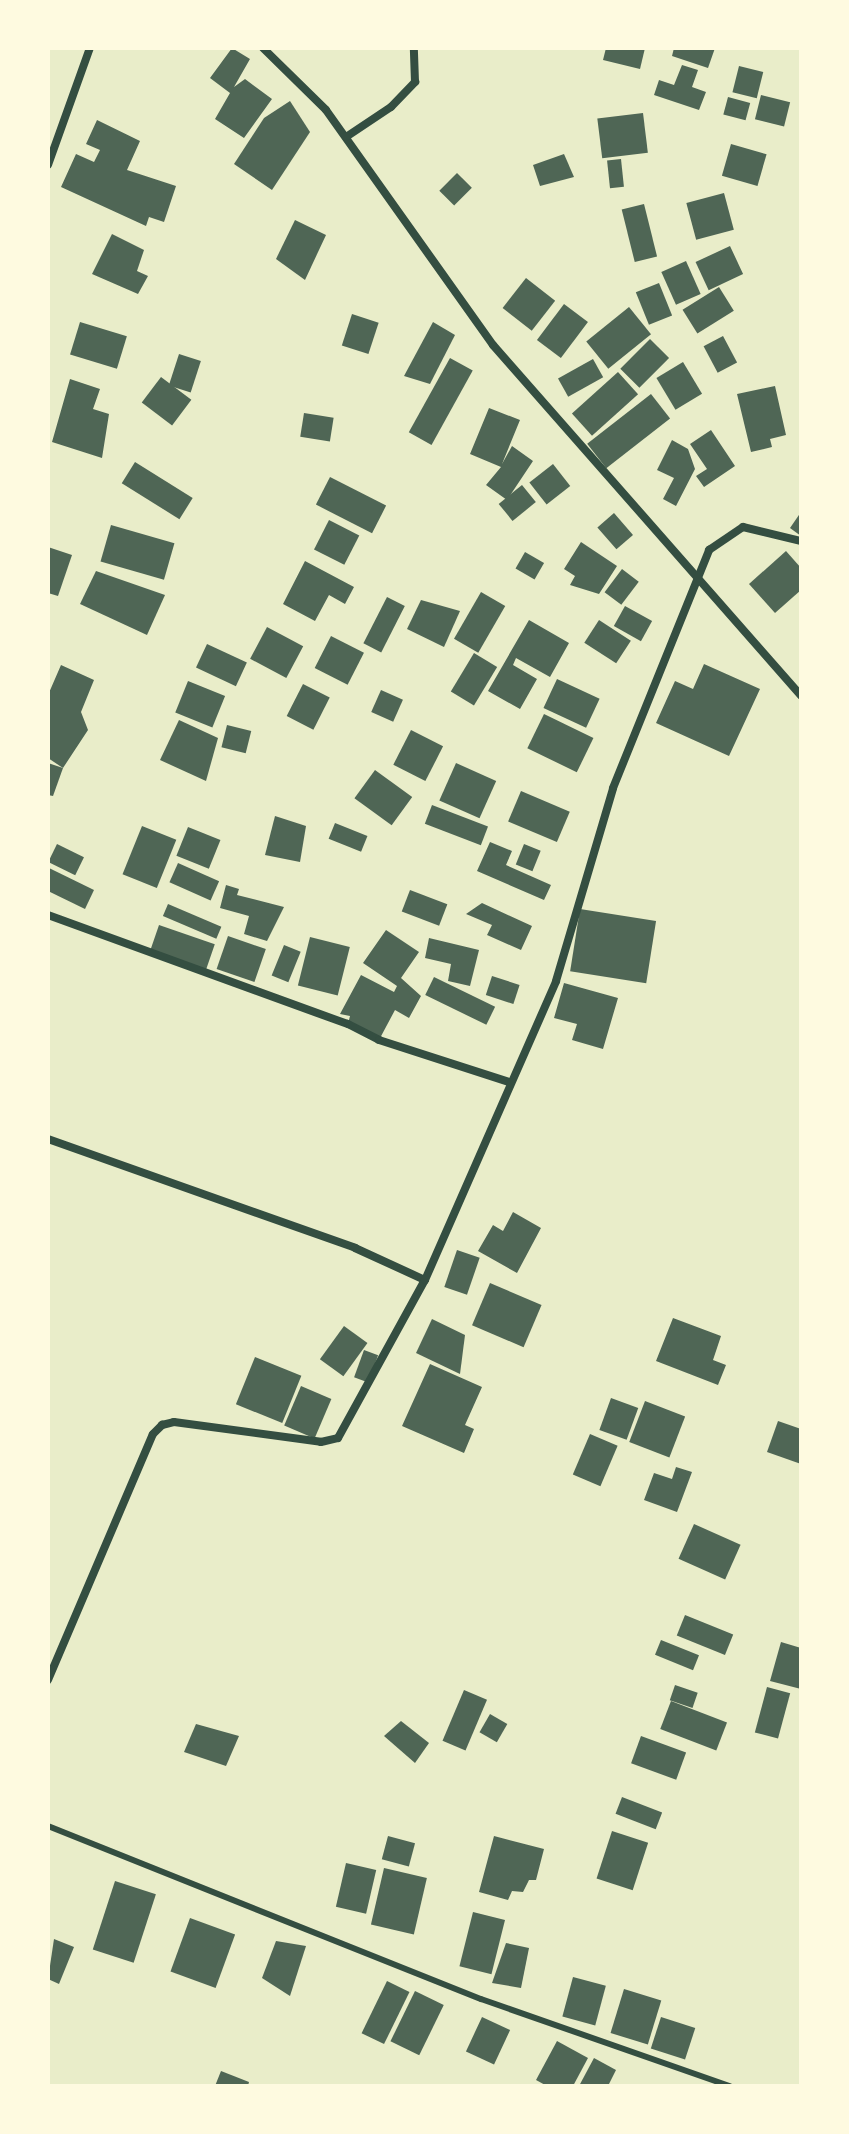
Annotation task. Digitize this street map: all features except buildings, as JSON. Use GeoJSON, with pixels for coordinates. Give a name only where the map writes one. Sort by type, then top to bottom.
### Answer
{"type":"FeatureCollection","features":[{"type":"Feature","properties":{"kind":"street"},"geometry":{"type":"LineString","coordinates":[[48,165],[90,48]]}},
{"type":"Feature","properties":{"kind":"street"},"geometry":{"type":"LineString","coordinates":[[263,48],[326,110],[493,345],[698,583],[801,696]]}},
{"type":"Feature","properties":{"kind":"street"},"geometry":{"type":"LineString","coordinates":[[346,137],[391,107],[415,82],[414,48]]}},
{"type":"Feature","properties":{"kind":"street"},"geometry":{"type":"LineString","coordinates":[[48,1680],[153,1434],[174,1422],[321,1442],[338,1438],[425,1280],[509,1082],[556,981],[613,788],[709,550],[743,527],[801,541]]}},
{"type":"Feature","properties":{"kind":"street"},"geometry":{"type":"LineString","coordinates":[[48,915],[348,1024],[379,1040],[509,1082]]}},
{"type":"Feature","properties":{"kind":"street"},"geometry":{"type":"LineString","coordinates":[[48,1139],[355,1248],[425,1280]]}},
{"type":"Feature","properties":{"kind":"lane"},"geometry":{"type":"LineString","coordinates":[[48,1826],[481,1999],[730,2086]]}}]}
